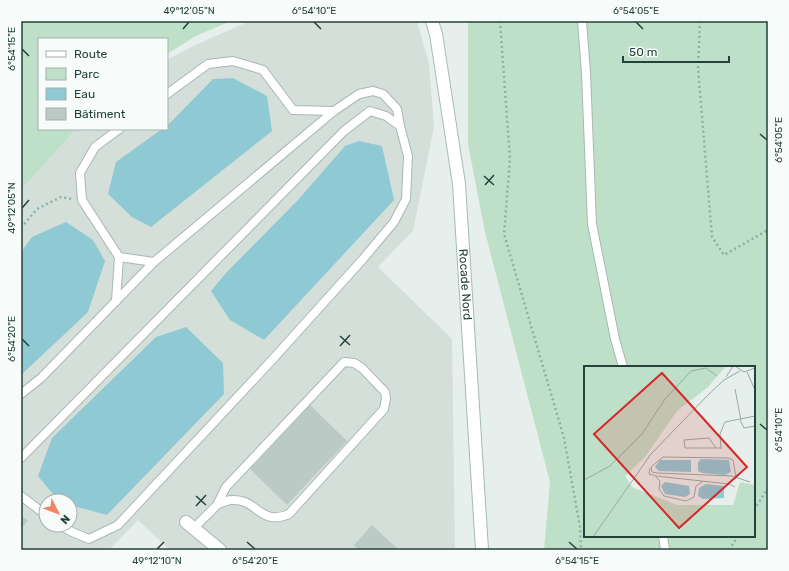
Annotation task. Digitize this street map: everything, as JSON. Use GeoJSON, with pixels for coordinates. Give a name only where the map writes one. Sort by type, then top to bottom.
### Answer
{"type":"FeatureCollection","features":[{"type":"Feature","properties":{"kind":"main road","name":"Rocade Nord"},"geometry":{"type":"LineString","coordinates":[[432,21],[436,34],[458,184],[482,550]]}},
{"type":"Feature","properties":{"kind":"main road"},"geometry":{"type":"LineString","coordinates":[[190,525],[220,550]]}},
{"type":"Feature","properties":{"kind":"lane"},"geometry":{"type":"LineString","coordinates":[[582,21],[586,74],[592,224],[615,339],[623,366]]}},
{"type":"Feature","properties":{"kind":"lane"},"geometry":{"type":"LineString","coordinates":[[168,93],[208,64],[233,61],[263,70],[293,110],[334,111]]}},
{"type":"Feature","properties":{"kind":"lane"},"geometry":{"type":"LineString","coordinates":[[21,394],[41,378],[154,262],[334,111],[359,94],[373,91],[383,94],[397,109],[408,156],[406,199],[394,222],[363,259],[272,360],[118,525],[88,539],[74,533]]}},
{"type":"Feature","properties":{"kind":"lane"},"geometry":{"type":"LineString","coordinates":[[21,458],[344,131],[370,112],[386,116],[400,126]]}},
{"type":"Feature","properties":{"kind":"lane"},"geometry":{"type":"LineString","coordinates":[[116,301],[119,257],[82,200],[80,173],[95,146],[118,130]]}},
{"type":"Feature","properties":{"kind":"lane"},"geometry":{"type":"LineString","coordinates":[[119,257],[154,262]]}},
{"type":"Feature","properties":{"kind":"lane"},"geometry":{"type":"LineString","coordinates":[[190,525],[217,505],[231,500],[246,502],[268,518],[281,518],[289,514],[384,409],[386,398],[385,392],[362,368],[354,364],[344,362],[226,487],[217,505]]}},
{"type":"Feature","properties":{"kind":"lane"},"geometry":{"type":"LineString","coordinates":[[21,496],[38,509]]}},
{"type":"Feature","properties":{"kind":"lane"},"geometry":{"type":"LineString","coordinates":[[663,537],[665,550]]}},
{"type":"Feature","properties":{"kind":"path"},"geometry":{"type":"LineString","coordinates":[[500,21],[510,159],[504,234],[564,438],[580,527],[581,550]]}},
{"type":"Feature","properties":{"kind":"path"},"geometry":{"type":"LineString","coordinates":[[700,21],[698,68],[712,237],[724,255],[768,230]]}},
{"type":"Feature","properties":{"kind":"path"},"geometry":{"type":"LineString","coordinates":[[21,228],[37,209],[62,197],[82,200]]}},
{"type":"Feature","properties":{"kind":"path"},"geometry":{"type":"LineString","coordinates":[[755,508],[768,488]]}},
{"type":"Feature","properties":{"kind":"path"},"geometry":{"type":"LineString","coordinates":[[729,550],[737,537]]}},
{"type":"Feature","properties":{"kind":"shaded area"},"geometry":{"type":"Polygon","coordinates":[[[250,21],[417,21],[429,64],[434,127],[413,231],[378,267],[452,339],[455,550],[170,550],[138,520],[109,550],[21,550],[21,190],[75,130],[168,130],[168,59],[193,46],[250,21]]]}},
{"type":"Feature","properties":{"kind":"green space"},"geometry":{"type":"Polygon","coordinates":[[[21,21],[231,21],[196,36],[168,53],[168,38],[38,38],[38,130],[75,130],[21,190],[21,21]]]}},
{"type":"Feature","properties":{"kind":"green space"},"geometry":{"type":"Polygon","coordinates":[[[468,21],[768,21],[768,550],[544,550],[550,482],[485,232],[468,144],[468,21]]]}},
{"type":"Feature","properties":{"kind":"water"},"geometry":{"type":"Polygon","coordinates":[[[233,78],[267,96],[272,131],[151,227],[132,217],[108,194],[116,162],[161,130],[168,130],[168,125],[213,79],[233,78]]]}},
{"type":"Feature","properties":{"kind":"water"},"geometry":{"type":"Polygon","coordinates":[[[359,141],[382,146],[394,200],[264,340],[230,320],[211,291],[226,273],[298,200],[345,146],[359,141]]]}},
{"type":"Feature","properties":{"kind":"water"},"geometry":{"type":"Polygon","coordinates":[[[66,222],[93,240],[105,261],[88,312],[21,375],[21,252],[32,237],[66,222]]]}},
{"type":"Feature","properties":{"kind":"water"},"geometry":{"type":"Polygon","coordinates":[[[186,327],[223,363],[224,394],[107,515],[78,507],[78,493],[52,493],[38,476],[52,438],[156,337],[186,327]]]}},
{"type":"Feature","properties":{"kind":"building"},"geometry":{"type":"Polygon","coordinates":[[[310,405],[347,441],[287,505],[250,469],[310,405]]]}},
{"type":"Feature","properties":{"kind":"building"},"geometry":{"type":"Polygon","coordinates":[[[21,515],[28,521],[21,528],[21,515]]]}},
{"type":"Feature","properties":{"kind":"building"},"geometry":{"type":"Polygon","coordinates":[[[372,525],[399,550],[359,550],[354,545],[372,525]]]}}]}
